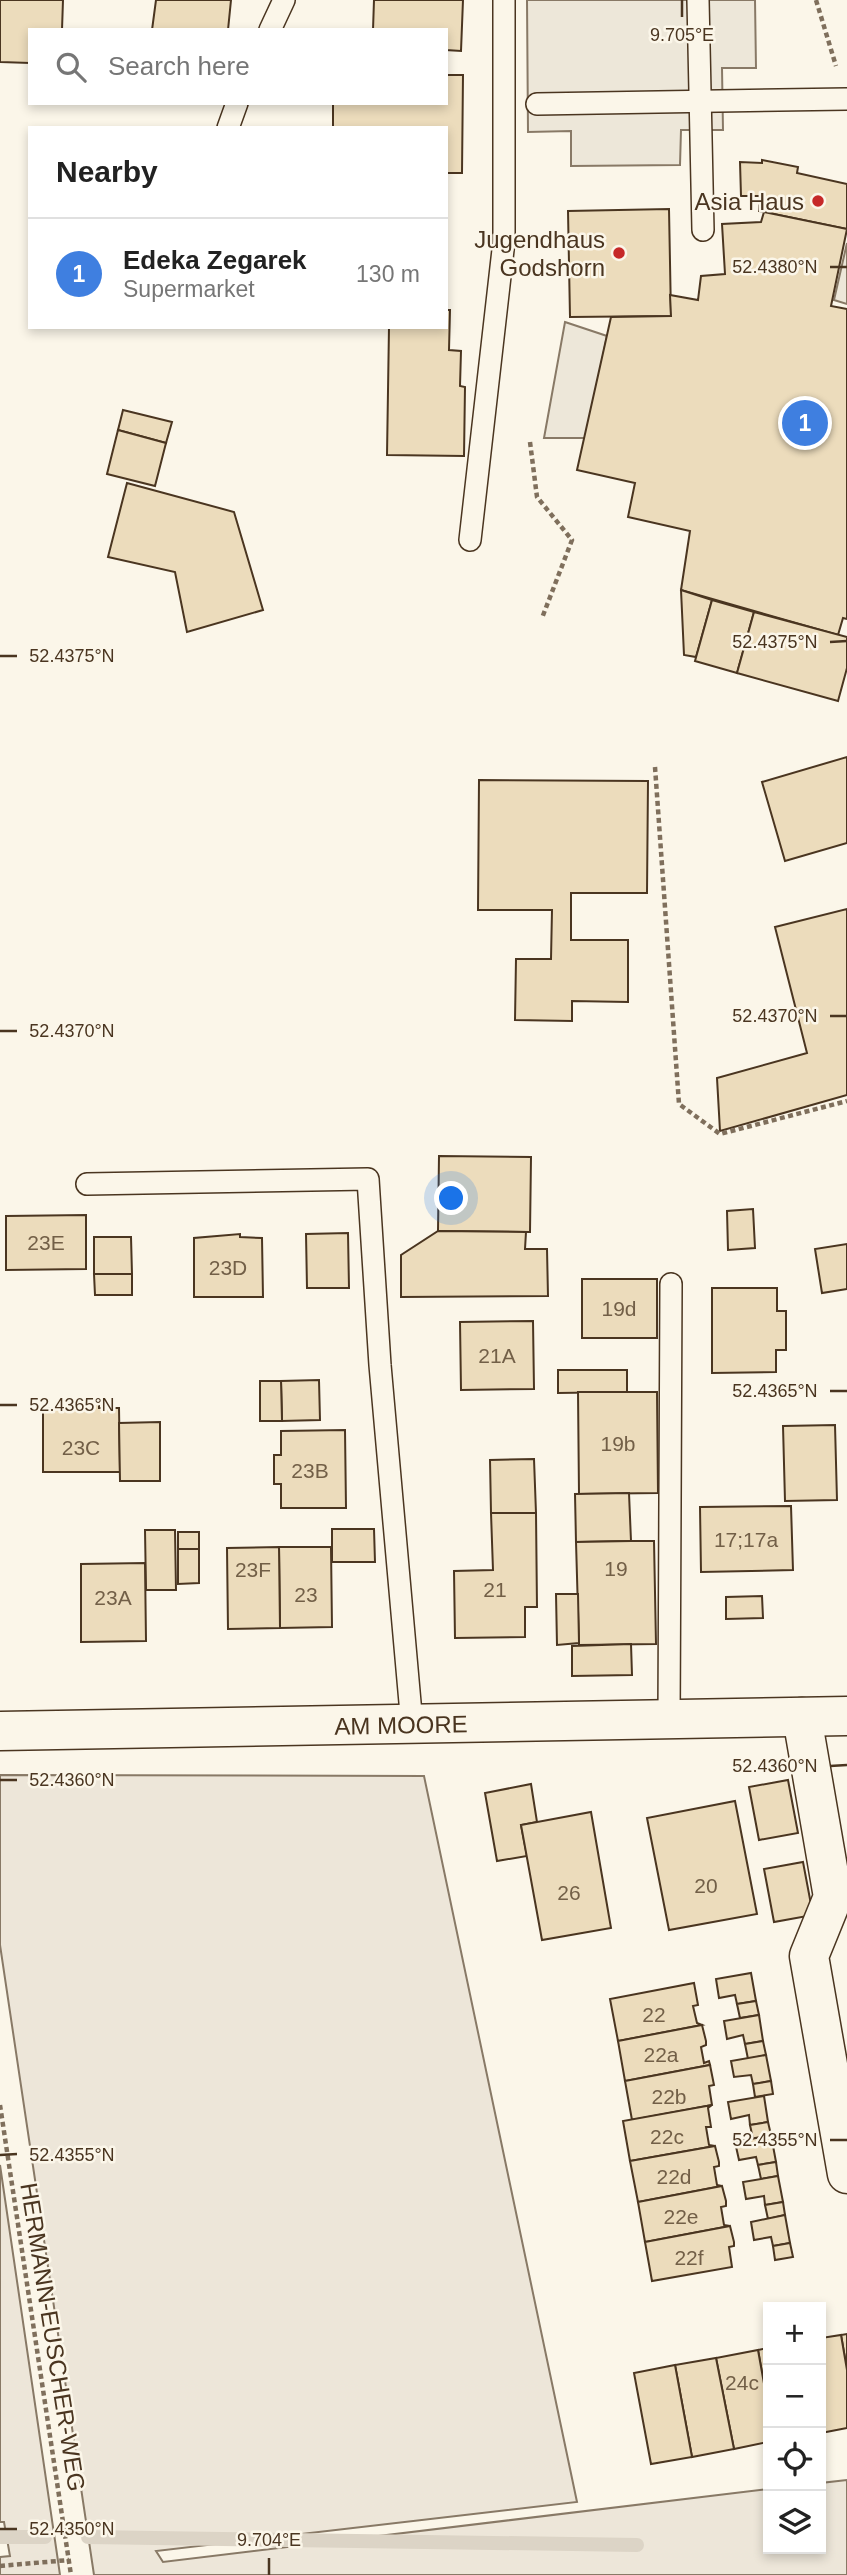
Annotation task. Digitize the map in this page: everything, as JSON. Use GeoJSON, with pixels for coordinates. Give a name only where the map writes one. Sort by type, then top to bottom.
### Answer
{"type":"FeatureCollection","features":[{"type":"Feature","properties":{"kind":"street","name":"AM MOORE"},"geometry":{"type":"LineString","coordinates":[[0,1731],[847,1716]]}},
{"type":"Feature","properties":{"kind":"street"},"geometry":{"type":"LineString","coordinates":[[802,1717],[834,1897],[809,1956],[847,2174]]}},
{"type":"Feature","properties":{"kind":"lane"},"geometry":{"type":"LineString","coordinates":[[271,28],[284,0]]}},
{"type":"Feature","properties":{"kind":"lane"},"geometry":{"type":"LineString","coordinates":[[470,540],[504,241],[504,0]]}},
{"type":"Feature","properties":{"kind":"lane"},"geometry":{"type":"LineString","coordinates":[[698,0],[703,230]]}},
{"type":"Feature","properties":{"kind":"lane"},"geometry":{"type":"LineString","coordinates":[[537,104],[847,100]]}},
{"type":"Feature","properties":{"kind":"lane"},"geometry":{"type":"LineString","coordinates":[[229,126],[236,105]]}},
{"type":"Feature","properties":{"kind":"lane"},"geometry":{"type":"LineString","coordinates":[[87,1184],[369,1179],[380,1365],[412,1725]]}},
{"type":"Feature","properties":{"kind":"lane"},"geometry":{"type":"LineString","coordinates":[[669,1720],[671,1284]]}},
{"type":"Feature","properties":{"kind":"path"},"geometry":{"type":"LineString","coordinates":[[816,0],[847,100]]}},
{"type":"Feature","properties":{"kind":"path"},"geometry":{"type":"LineString","coordinates":[[530,442],[537,497],[572,540],[542,618]]}},
{"type":"Feature","properties":{"kind":"path"},"geometry":{"type":"LineString","coordinates":[[655,767],[679,1104],[720,1134],[847,1101]]}},
{"type":"Feature","properties":{"kind":"path","name":"HERMANN-EUSCHER-WEG"},"geometry":{"type":"LineString","coordinates":[[0,2105],[71,2575]]}},
{"type":"Feature","properties":{"kind":"path"},"geometry":{"type":"LineString","coordinates":[[0,2566],[69,2560]]}},
{"type":"Feature","properties":{"kind":"shaded area"},"geometry":{"type":"Polygon","coordinates":[[[527,0],[755,0],[756,68],[722,68],[723,130],[681,130],[680,165],[571,166],[571,131],[528,132],[527,0]]]}},
{"type":"Feature","properties":{"kind":"shaded area"},"geometry":{"type":"Polygon","coordinates":[[[847,243],[847,304],[834,300],[847,243]]]}},
{"type":"Feature","properties":{"kind":"shaded area"},"geometry":{"type":"Polygon","coordinates":[[[565,322],[607,336],[586,438],[544,438],[565,322]]]}},
{"type":"Feature","properties":{"kind":"shaded area"},"geometry":{"type":"Polygon","coordinates":[[[0,1775],[424,1776],[577,2502],[156,2551],[163,2562],[763,2490],[763,2554],[826,2554],[826,2482],[847,2480],[847,2575],[94,2575],[0,1945],[0,1775]]]}},
{"type":"Feature","properties":{"kind":"shaded area"},"geometry":{"type":"Polygon","coordinates":[[[0,2165],[60,2575],[0,2575],[0,2557],[10,2556],[4,2522],[0,2522],[0,2165]]]}},
{"type":"Feature","properties":{"kind":"building"},"geometry":{"type":"Polygon","coordinates":[[[0,0],[63,0],[62,28],[28,28],[28,63],[0,62],[0,0]]]}},
{"type":"Feature","properties":{"kind":"building"},"geometry":{"type":"Polygon","coordinates":[[[156,0],[231,0],[228,28],[152,28],[156,0]]]}},
{"type":"Feature","properties":{"kind":"building"},"geometry":{"type":"Polygon","coordinates":[[[374,0],[463,0],[461,51],[448,50],[448,28],[373,28],[374,0]]]}},
{"type":"Feature","properties":{"kind":"building"},"geometry":{"type":"Polygon","coordinates":[[[448,75],[463,75],[462,173],[448,173],[448,126],[333,126],[333,105],[448,105],[448,75]]]}},
{"type":"Feature","properties":{"kind":"building"},"geometry":{"type":"Polygon","coordinates":[[[762,160],[798,167],[797,173],[847,184],[847,229],[759,211],[760,196],[741,196],[740,162],[762,163],[762,160]]]}},
{"type":"Feature","properties":{"kind":"building","name":"Jugendhaus Godshorn"},"geometry":{"type":"Polygon","coordinates":[[[669,209],[671,316],[570,317],[568,211],[669,209]]]}},
{"type":"Feature","properties":{"kind":"building"},"geometry":{"type":"Polygon","coordinates":[[[764,212],[847,229],[831,306],[847,309],[847,619],[843,618],[838,635],[681,590],[690,531],[628,517],[635,483],[577,470],[611,317],[671,316],[670,295],[698,300],[701,276],[725,274],[722,224],[761,222],[764,212]]]}},
{"type":"Feature","properties":{"kind":"building"},"geometry":{"type":"Polygon","coordinates":[[[450,310],[449,350],[461,351],[460,386],[465,387],[464,456],[387,455],[389,329],[448,329],[450,310]]]}},
{"type":"Feature","properties":{"kind":"building"},"geometry":{"type":"Polygon","coordinates":[[[123,410],[172,422],[166,443],[118,430],[123,410]]]}},
{"type":"Feature","properties":{"kind":"building"},"geometry":{"type":"Polygon","coordinates":[[[118,430],[166,443],[155,486],[107,474],[118,430]]]}},
{"type":"Feature","properties":{"kind":"building"},"geometry":{"type":"Polygon","coordinates":[[[127,483],[234,512],[263,610],[187,632],[175,572],[108,557],[127,483]]]}},
{"type":"Feature","properties":{"kind":"building"},"geometry":{"type":"Polygon","coordinates":[[[681,590],[712,600],[696,657],[684,655],[681,590]]]}},
{"type":"Feature","properties":{"kind":"building"},"geometry":{"type":"Polygon","coordinates":[[[712,600],[754,612],[737,673],[695,661],[712,600]]]}},
{"type":"Feature","properties":{"kind":"building"},"geometry":{"type":"Polygon","coordinates":[[[754,612],[847,637],[847,668],[838,701],[737,673],[754,612]]]}},
{"type":"Feature","properties":{"kind":"building"},"geometry":{"type":"Polygon","coordinates":[[[847,757],[847,843],[785,861],[762,782],[847,757]]]}},
{"type":"Feature","properties":{"kind":"building"},"geometry":{"type":"Polygon","coordinates":[[[479,780],[648,781],[647,893],[571,893],[571,940],[628,940],[628,1002],[572,1001],[572,1021],[515,1020],[516,959],[551,959],[552,910],[478,910],[479,780]]]}},
{"type":"Feature","properties":{"kind":"building"},"geometry":{"type":"Polygon","coordinates":[[[847,909],[847,1095],[720,1131],[717,1078],[807,1053],[775,927],[847,909]]]}},
{"type":"Feature","properties":{"kind":"building"},"geometry":{"type":"Polygon","coordinates":[[[439,1156],[531,1157],[530,1232],[438,1231],[439,1156]]]}},
{"type":"Feature","properties":{"kind":"building"},"geometry":{"type":"Polygon","coordinates":[[[753,1209],[755,1248],[728,1250],[727,1211],[753,1209]]]}},
{"type":"Feature","properties":{"kind":"building"},"geometry":{"type":"Polygon","coordinates":[[[86,1215],[86,1269],[6,1270],[6,1216],[86,1215]]]}},
{"type":"Feature","properties":{"kind":"building"},"geometry":{"type":"Polygon","coordinates":[[[438,1231],[526,1232],[525,1249],[547,1249],[548,1296],[401,1297],[401,1255],[438,1231]]]}},
{"type":"Feature","properties":{"kind":"building"},"geometry":{"type":"Polygon","coordinates":[[[348,1233],[349,1288],[307,1288],[306,1234],[348,1233]]]}},
{"type":"Feature","properties":{"kind":"building"},"geometry":{"type":"Polygon","coordinates":[[[240,1234],[240,1237],[262,1238],[263,1297],[194,1297],[194,1238],[240,1234]]]}},
{"type":"Feature","properties":{"kind":"building"},"geometry":{"type":"Polygon","coordinates":[[[94,1237],[131,1237],[132,1274],[94,1274],[94,1237]]]}},
{"type":"Feature","properties":{"kind":"building"},"geometry":{"type":"Polygon","coordinates":[[[847,1244],[847,1289],[822,1293],[815,1249],[847,1244]]]}},
{"type":"Feature","properties":{"kind":"building"},"geometry":{"type":"Polygon","coordinates":[[[94,1274],[132,1274],[132,1295],[95,1295],[94,1274]]]}},
{"type":"Feature","properties":{"kind":"building"},"geometry":{"type":"Polygon","coordinates":[[[582,1279],[657,1279],[657,1338],[582,1338],[582,1279]]]}},
{"type":"Feature","properties":{"kind":"building"},"geometry":{"type":"Polygon","coordinates":[[[712,1288],[777,1288],[777,1311],[786,1311],[786,1350],[776,1350],[776,1372],[712,1373],[712,1288]]]}},
{"type":"Feature","properties":{"kind":"building"},"geometry":{"type":"Polygon","coordinates":[[[533,1321],[534,1389],[461,1390],[460,1322],[533,1321]]]}},
{"type":"Feature","properties":{"kind":"building"},"geometry":{"type":"Polygon","coordinates":[[[558,1370],[627,1370],[627,1392],[558,1393],[558,1370]]]}},
{"type":"Feature","properties":{"kind":"building"},"geometry":{"type":"Polygon","coordinates":[[[319,1380],[320,1420],[282,1421],[281,1381],[319,1380]]]}},
{"type":"Feature","properties":{"kind":"building"},"geometry":{"type":"Polygon","coordinates":[[[260,1381],[281,1381],[282,1421],[260,1421],[260,1381]]]}},
{"type":"Feature","properties":{"kind":"building"},"geometry":{"type":"Polygon","coordinates":[[[578,1392],[657,1392],[658,1493],[579,1494],[578,1392]]]}},
{"type":"Feature","properties":{"kind":"building"},"geometry":{"type":"Polygon","coordinates":[[[70,1401],[99,1401],[99,1408],[119,1408],[120,1472],[43,1472],[43,1408],[70,1408],[70,1401]]]}},
{"type":"Feature","properties":{"kind":"building"},"geometry":{"type":"Polygon","coordinates":[[[160,1422],[160,1481],[120,1481],[119,1423],[160,1422]]]}},
{"type":"Feature","properties":{"kind":"building"},"geometry":{"type":"Polygon","coordinates":[[[835,1425],[837,1500],[785,1501],[783,1426],[835,1425]]]}},
{"type":"Feature","properties":{"kind":"building"},"geometry":{"type":"Polygon","coordinates":[[[345,1430],[346,1508],[281,1508],[281,1484],[274,1484],[274,1455],[281,1455],[281,1431],[345,1430]]]}},
{"type":"Feature","properties":{"kind":"building"},"geometry":{"type":"Polygon","coordinates":[[[534,1459],[536,1513],[491,1513],[490,1460],[534,1459]]]}},
{"type":"Feature","properties":{"kind":"building"},"geometry":{"type":"Polygon","coordinates":[[[629,1493],[631,1541],[576,1542],[575,1494],[629,1493]]]}},
{"type":"Feature","properties":{"kind":"building"},"geometry":{"type":"Polygon","coordinates":[[[791,1506],[793,1570],[701,1572],[700,1507],[791,1506]]]}},
{"type":"Feature","properties":{"kind":"building"},"geometry":{"type":"Polygon","coordinates":[[[491,1513],[536,1513],[537,1607],[525,1607],[525,1637],[455,1638],[454,1571],[493,1570],[491,1513]]]}},
{"type":"Feature","properties":{"kind":"building"},"geometry":{"type":"Polygon","coordinates":[[[332,1529],[374,1529],[375,1562],[332,1562],[332,1529]]]}},
{"type":"Feature","properties":{"kind":"building"},"geometry":{"type":"Polygon","coordinates":[[[145,1530],[175,1530],[176,1590],[146,1590],[145,1530]]]}},
{"type":"Feature","properties":{"kind":"building"},"geometry":{"type":"Polygon","coordinates":[[[178,1532],[199,1532],[199,1549],[178,1549],[178,1532]]]}},
{"type":"Feature","properties":{"kind":"building"},"geometry":{"type":"Polygon","coordinates":[[[654,1541],[656,1644],[579,1645],[576,1542],[654,1541]]]}},
{"type":"Feature","properties":{"kind":"building"},"geometry":{"type":"Polygon","coordinates":[[[279,1547],[331,1547],[332,1627],[280,1628],[279,1547]]]}},
{"type":"Feature","properties":{"kind":"building"},"geometry":{"type":"Polygon","coordinates":[[[279,1547],[280,1628],[228,1629],[227,1548],[279,1547]]]}},
{"type":"Feature","properties":{"kind":"building"},"geometry":{"type":"Polygon","coordinates":[[[178,1549],[199,1549],[199,1583],[178,1584],[178,1549]]]}},
{"type":"Feature","properties":{"kind":"building"},"geometry":{"type":"Polygon","coordinates":[[[145,1563],[146,1641],[81,1642],[81,1564],[145,1563]]]}},
{"type":"Feature","properties":{"kind":"building"},"geometry":{"type":"Polygon","coordinates":[[[556,1594],[578,1594],[579,1643],[557,1645],[556,1594]]]}},
{"type":"Feature","properties":{"kind":"building"},"geometry":{"type":"Polygon","coordinates":[[[762,1596],[763,1618],[726,1619],[726,1597],[762,1596]]]}},
{"type":"Feature","properties":{"kind":"building"},"geometry":{"type":"Polygon","coordinates":[[[631,1644],[632,1675],[572,1676],[572,1646],[631,1644]]]}},
{"type":"Feature","properties":{"kind":"building"},"geometry":{"type":"Polygon","coordinates":[[[788,1780],[798,1833],[759,1840],[749,1787],[788,1780]]]}},
{"type":"Feature","properties":{"kind":"building"},"geometry":{"type":"Polygon","coordinates":[[[531,1784],[537,1822],[521,1825],[527,1856],[497,1861],[485,1793],[531,1784]]]}},
{"type":"Feature","properties":{"kind":"building"},"geometry":{"type":"Polygon","coordinates":[[[735,1801],[757,1914],[669,1930],[647,1818],[735,1801]]]}},
{"type":"Feature","properties":{"kind":"building"},"geometry":{"type":"Polygon","coordinates":[[[591,1812],[611,1928],[542,1940],[521,1825],[591,1812]]]}},
{"type":"Feature","properties":{"kind":"building"},"geometry":{"type":"Polygon","coordinates":[[[803,1862],[813,1915],[774,1922],[764,1869],[803,1862]]]}},
{"type":"Feature","properties":{"kind":"building"},"geometry":{"type":"Polygon","coordinates":[[[751,1973],[756,2001],[737,2004],[735,1995],[719,1998],[716,1979],[751,1973]]]}},
{"type":"Feature","properties":{"kind":"building"},"geometry":{"type":"Polygon","coordinates":[[[694,1983],[698,2005],[693,2006],[697,2023],[702,2025],[618,2041],[610,1999],[694,1983]]]}},
{"type":"Feature","properties":{"kind":"building"},"geometry":{"type":"Polygon","coordinates":[[[756,2001],[759,2015],[740,2018],[737,2004],[756,2001]]]}},
{"type":"Feature","properties":{"kind":"building"},"geometry":{"type":"Polygon","coordinates":[[[759,2015],[763,2041],[745,2044],[743,2035],[727,2039],[724,2021],[759,2015]]]}},
{"type":"Feature","properties":{"kind":"building"},"geometry":{"type":"Polygon","coordinates":[[[702,2025],[706,2041],[706,2045],[701,2047],[704,2063],[709,2061],[710,2065],[625,2081],[618,2041],[702,2025]]]}},
{"type":"Feature","properties":{"kind":"building"},"geometry":{"type":"Polygon","coordinates":[[[763,2041],[766,2055],[748,2059],[745,2044],[763,2041]]]}},
{"type":"Feature","properties":{"kind":"building"},"geometry":{"type":"Polygon","coordinates":[[[766,2055],[771,2081],[753,2084],[751,2075],[734,2077],[731,2061],[766,2055]]]}},
{"type":"Feature","properties":{"kind":"building"},"geometry":{"type":"Polygon","coordinates":[[[710,2065],[714,2085],[709,2086],[712,2105],[632,2120],[625,2081],[710,2065]]]}},
{"type":"Feature","properties":{"kind":"building"},"geometry":{"type":"Polygon","coordinates":[[[771,2081],[773,2094],[755,2097],[753,2084],[771,2081]]]}},
{"type":"Feature","properties":{"kind":"building"},"geometry":{"type":"Polygon","coordinates":[[[764,2096],[768,2122],[750,2125],[749,2115],[731,2119],[728,2102],[764,2096]]]}},
{"type":"Feature","properties":{"kind":"building"},"geometry":{"type":"Polygon","coordinates":[[[712,2105],[708,2108],[711,2127],[706,2127],[709,2145],[715,2146],[630,2161],[623,2121],[712,2105]]]}},
{"type":"Feature","properties":{"kind":"building"},"geometry":{"type":"Polygon","coordinates":[[[768,2122],[771,2135],[753,2139],[750,2125],[768,2122]]]}},
{"type":"Feature","properties":{"kind":"building"},"geometry":{"type":"Polygon","coordinates":[[[771,2135],[776,2162],[758,2165],[756,2157],[739,2160],[735,2142],[771,2135]]]}},
{"type":"Feature","properties":{"kind":"building"},"geometry":{"type":"Polygon","coordinates":[[[715,2146],[719,2162],[719,2166],[714,2167],[717,2185],[722,2186],[638,2202],[630,2161],[715,2146]]]}},
{"type":"Feature","properties":{"kind":"building"},"geometry":{"type":"Polygon","coordinates":[[[776,2162],[778,2176],[761,2179],[758,2165],[776,2162]]]}},
{"type":"Feature","properties":{"kind":"building"},"geometry":{"type":"Polygon","coordinates":[[[778,2176],[783,2202],[765,2205],[764,2196],[746,2199],[743,2182],[778,2176]]]}},
{"type":"Feature","properties":{"kind":"building"},"geometry":{"type":"Polygon","coordinates":[[[722,2186],[726,2201],[726,2206],[721,2207],[724,2225],[730,2226],[645,2242],[638,2202],[722,2186]]]}},
{"type":"Feature","properties":{"kind":"building"},"geometry":{"type":"Polygon","coordinates":[[[783,2202],[785,2215],[768,2219],[765,2205],[783,2202]]]}},
{"type":"Feature","properties":{"kind":"building"},"geometry":{"type":"Polygon","coordinates":[[[785,2215],[790,2243],[773,2246],[771,2237],[754,2240],[751,2222],[785,2215]]]}},
{"type":"Feature","properties":{"kind":"building"},"geometry":{"type":"Polygon","coordinates":[[[730,2226],[734,2242],[734,2246],[729,2247],[732,2267],[652,2281],[645,2242],[730,2226]]]}},
{"type":"Feature","properties":{"kind":"building"},"geometry":{"type":"Polygon","coordinates":[[[790,2243],[793,2257],[775,2260],[773,2246],[790,2243]]]}},
{"type":"Feature","properties":{"kind":"building"},"geometry":{"type":"Polygon","coordinates":[[[847,2334],[847,2370],[841,2335],[847,2334]]]}},
{"type":"Feature","properties":{"kind":"building"},"geometry":{"type":"Polygon","coordinates":[[[841,2335],[847,2370],[847,2428],[826,2432],[826,2365],[826,2337],[841,2335]]]}},
{"type":"Feature","properties":{"kind":"building"},"geometry":{"type":"Polygon","coordinates":[[[763,2349],[763,2378],[758,2350],[763,2349]]]}},
{"type":"Feature","properties":{"kind":"building"},"geometry":{"type":"Polygon","coordinates":[[[758,2350],[763,2378],[763,2443],[734,2449],[716,2358],[758,2350]]]}},
{"type":"Feature","properties":{"kind":"building"},"geometry":{"type":"Polygon","coordinates":[[[716,2358],[734,2449],[692,2457],[675,2365],[716,2358]]]}},
{"type":"Feature","properties":{"kind":"building"},"geometry":{"type":"Polygon","coordinates":[[[675,2365],[692,2457],[651,2464],[634,2373],[675,2365]]]}},
{"type":"Feature","properties":{"kind":"waterway"},"geometry":{"type":"LineString","coordinates":[[0,2537],[45,2537]]}},
{"type":"Feature","properties":{"kind":"waterway"},"geometry":{"type":"LineString","coordinates":[[88,2537],[637,2545]]}},
{"type":"Feature","properties":{"kind":"place","name":"Asia Haus"},"geometry":{"type":"Point","coordinates":[818,201]}},
{"type":"Feature","properties":{"kind":"place","name":"Jugendhaus Godshorn"},"geometry":{"type":"Point","coordinates":[619,253]}},
{"type":"Feature","properties":{"kind":"place","name":"Edeka Zegarek"},"geometry":{"type":"Point","coordinates":[805,423]}}]}
